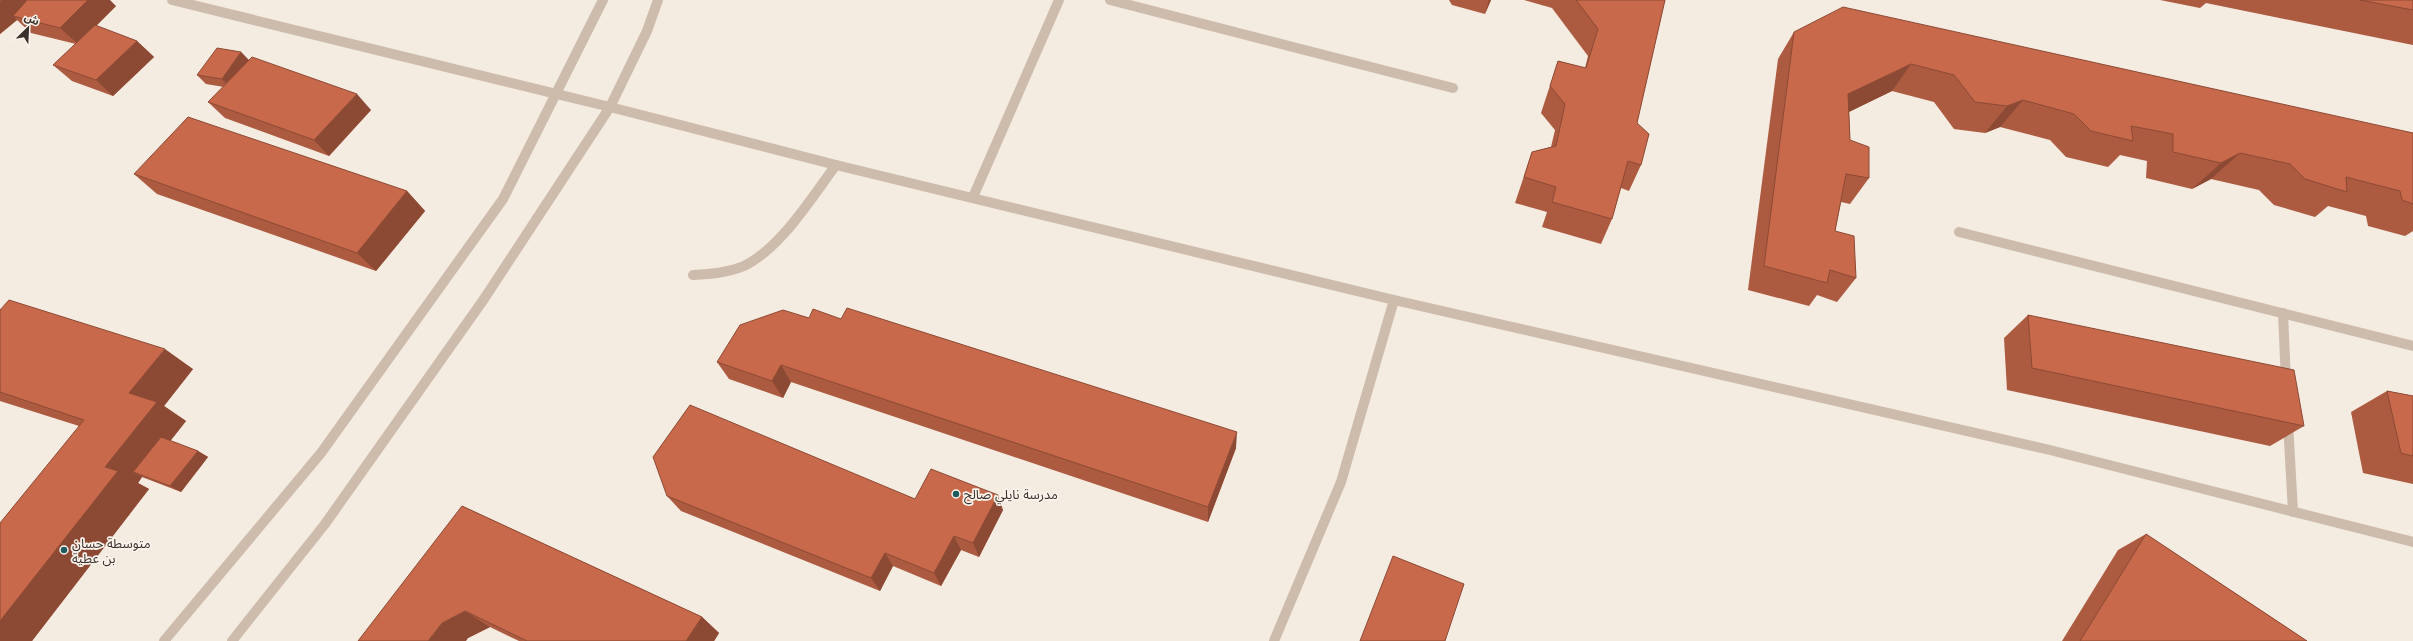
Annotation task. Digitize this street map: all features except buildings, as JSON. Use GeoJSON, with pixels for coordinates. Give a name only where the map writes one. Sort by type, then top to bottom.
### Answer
{"type":"FeatureCollection","features":[{"type":"Feature","properties":{"kind":"street"},"geometry":{"type":"LineString","coordinates":[[172,0],[557,95],[610,106],[836,166],[973,197],[1394,300],[2050,450],[2413,542]]}},
{"type":"Feature","properties":{"kind":"street"},"geometry":{"type":"LineString","coordinates":[[164,641],[326,447],[503,199],[557,95],[603,0]]}},
{"type":"Feature","properties":{"kind":"street"},"geometry":{"type":"LineString","coordinates":[[232,641],[330,518],[484,299],[610,106],[647,31],[658,0]]}},
{"type":"Feature","properties":{"kind":"street"},"geometry":{"type":"LineString","coordinates":[[973,197],[1059,0]]}},
{"type":"Feature","properties":{"kind":"street"},"geometry":{"type":"LineString","coordinates":[[1110,0],[1453,88]]}},
{"type":"Feature","properties":{"kind":"street"},"geometry":{"type":"LineString","coordinates":[[693,275],[730,271],[751,262],[773,245],[836,166]]}},
{"type":"Feature","properties":{"kind":"street"},"geometry":{"type":"LineString","coordinates":[[1959,232],[2413,346]]}},
{"type":"Feature","properties":{"kind":"street"},"geometry":{"type":"LineString","coordinates":[[1274,641],[1341,482],[1394,300]]}},
{"type":"Feature","properties":{"kind":"street"},"geometry":{"type":"LineString","coordinates":[[2283,314],[2287,393]]}},
{"type":"Feature","properties":{"kind":"street"},"geometry":{"type":"LineString","coordinates":[[2288,409],[2293,512]]}},
{"type":"Feature","properties":{"kind":"place","name":"مدرسة نايلي صالح"},"geometry":{"type":"Point","coordinates":[956,494]}},
{"type":"Feature","properties":{"kind":"place","name":"متوسطة حسان بن عطية"},"geometry":{"type":"Point","coordinates":[64,550]}}]}
